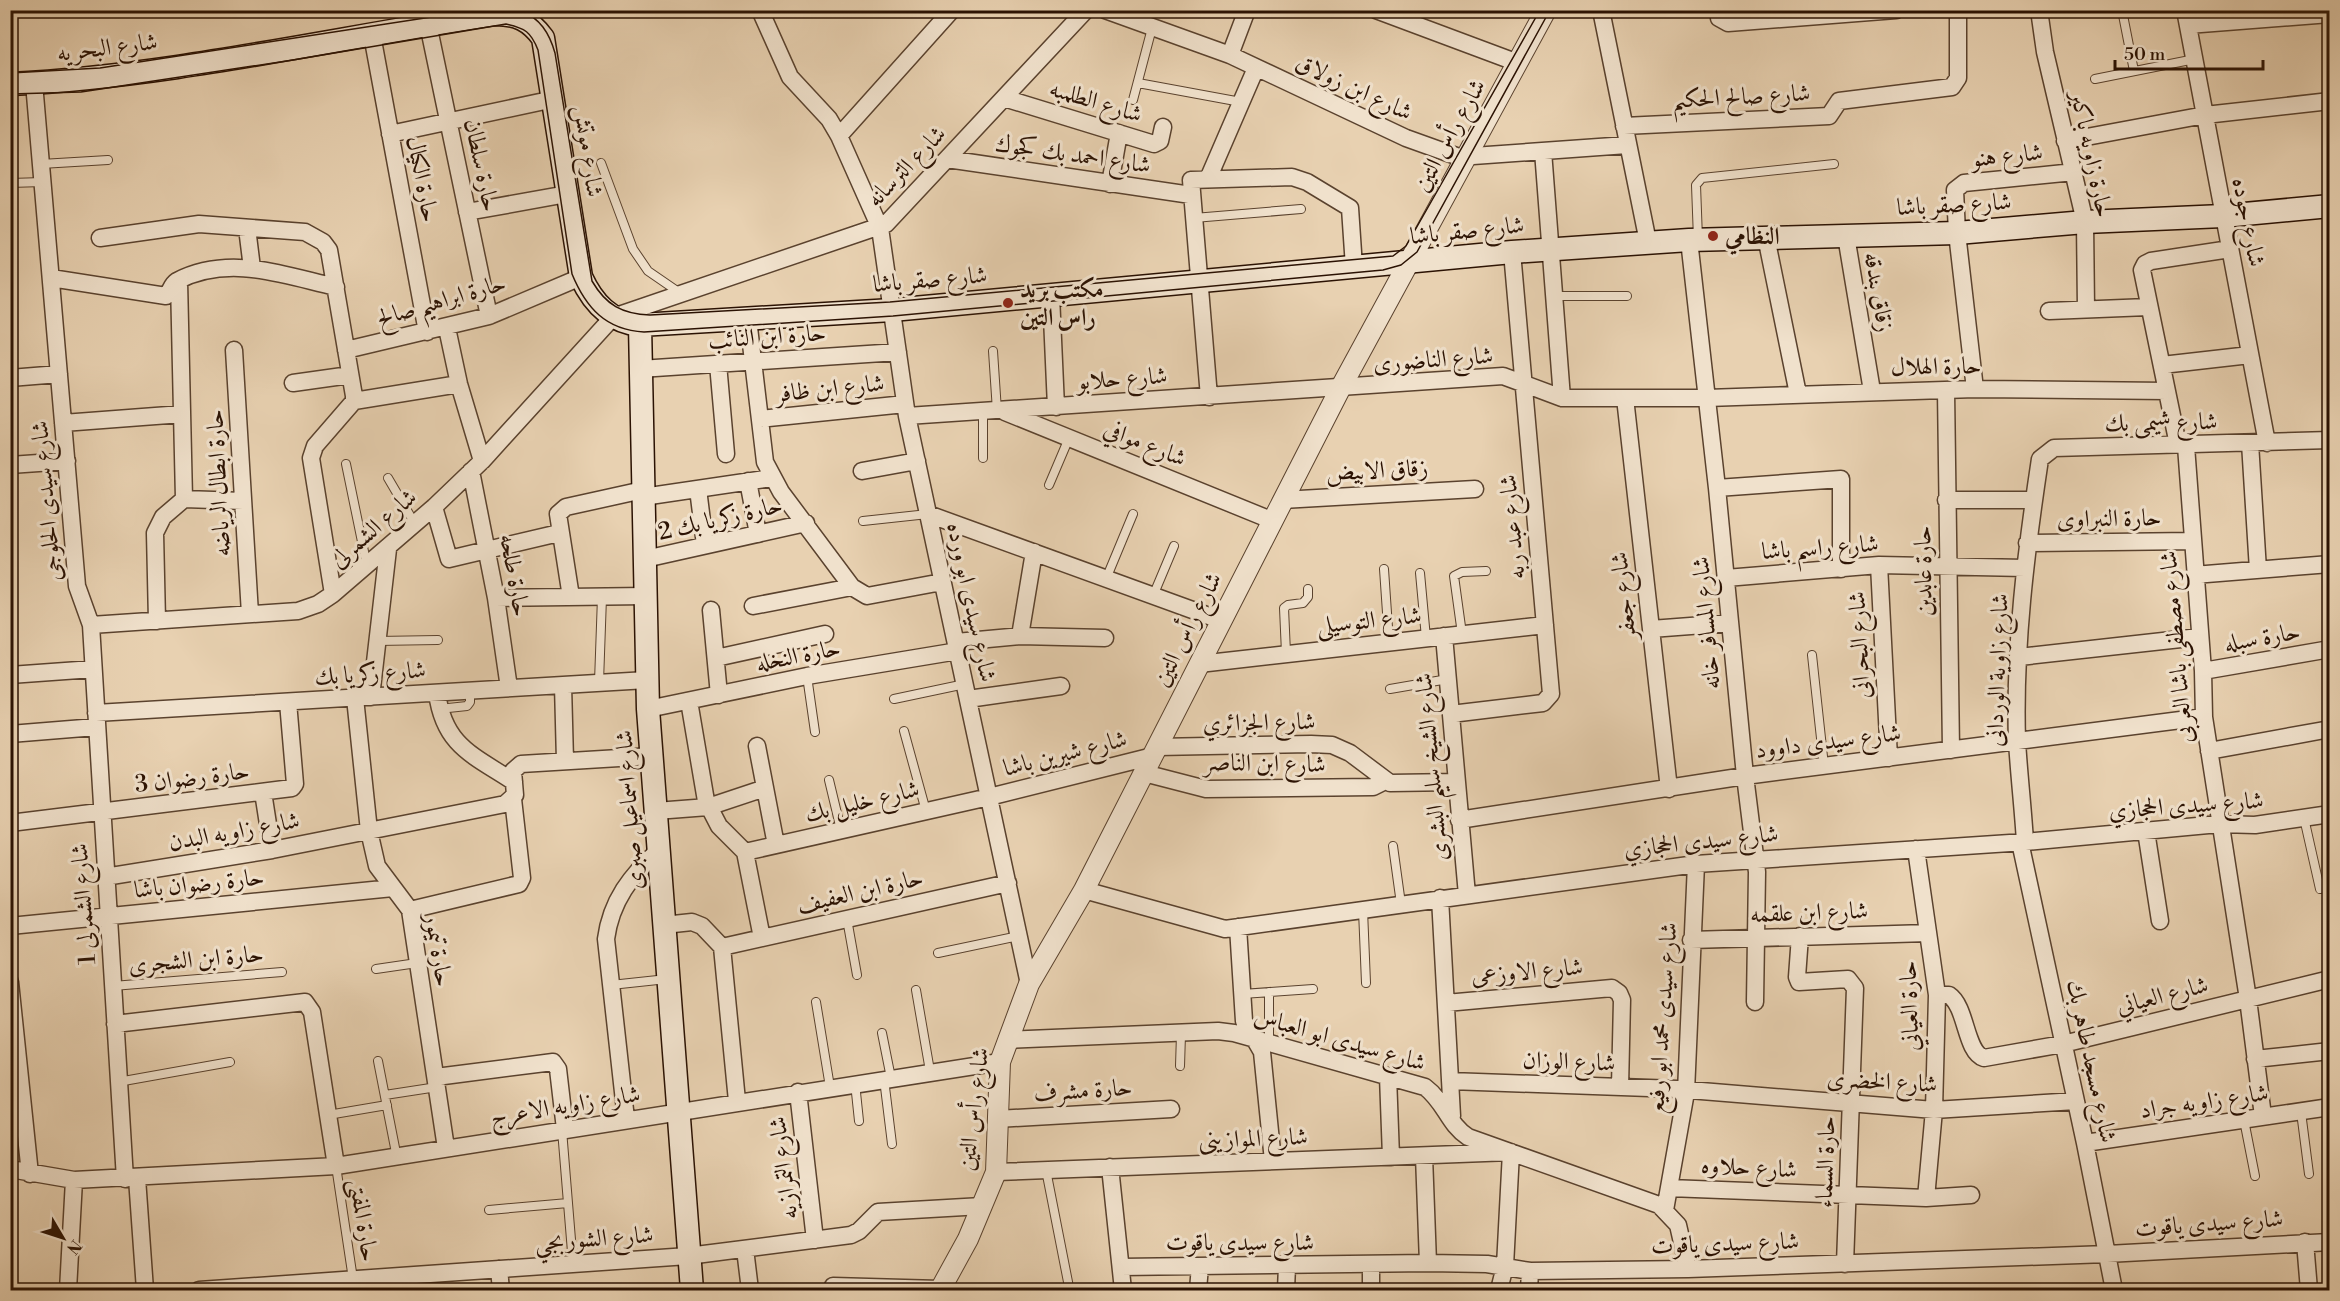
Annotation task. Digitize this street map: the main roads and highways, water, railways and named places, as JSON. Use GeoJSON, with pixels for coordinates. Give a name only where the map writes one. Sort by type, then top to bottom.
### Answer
{"type":"FeatureCollection","features":[{"type":"Feature","properties":{"kind":"main road","name":"شارع البحريه"},"geometry":{"type":"LineString","coordinates":[[10,84],[205,62],[495,14]]}},
{"type":"Feature","properties":{"kind":"main road","name":"شارع موتش"},"geometry":{"type":"LineString","coordinates":[[495,14],[509,14],[523,18],[543,38],[581,277],[597,305],[612,317]]}},
{"type":"Feature","properties":{"kind":"main road","name":"شارع صقر باشا"},"geometry":{"type":"LineString","coordinates":[[612,317],[639,325],[892,310],[1550,249],[1693,239],[1957,233],[2085,222],[2223,216],[2330,206]]}},
{"type":"Feature","properties":{"kind":"main road","name":"شارع اسماعيل صبرى"},"geometry":{"type":"LineString","coordinates":[[639,325],[648,709],[692,1290]]}},
{"type":"Feature","properties":{"kind":"tram line"},"geometry":{"type":"LineString","coordinates":[[10,73],[100,68],[477,10]]}},
{"type":"Feature","properties":{"kind":"tram line"},"geometry":{"type":"LineString","coordinates":[[521,10],[543,27],[555,53],[592,281],[603,296],[616,307],[631,313],[650,315],[890,302],[1393,256],[1406,246],[1540,10]]}},
{"type":"Feature","properties":{"kind":"tram line"},"geometry":{"type":"LineString","coordinates":[[10,94],[81,92],[293,60],[506,24],[518,27],[530,35],[538,50],[572,274],[584,297],[599,315],[619,327],[644,332],[893,316],[1383,270],[1401,265],[1417,252],[1550,10]]}},
{"type":"Feature","properties":{"kind":"place","name":"النظامي"},"geometry":{"type":"Point","coordinates":[1713,236]}},
{"type":"Feature","properties":{"kind":"place","name":"مكتب بريد راس التين"},"geometry":{"type":"Point","coordinates":[1008,303]}}]}
